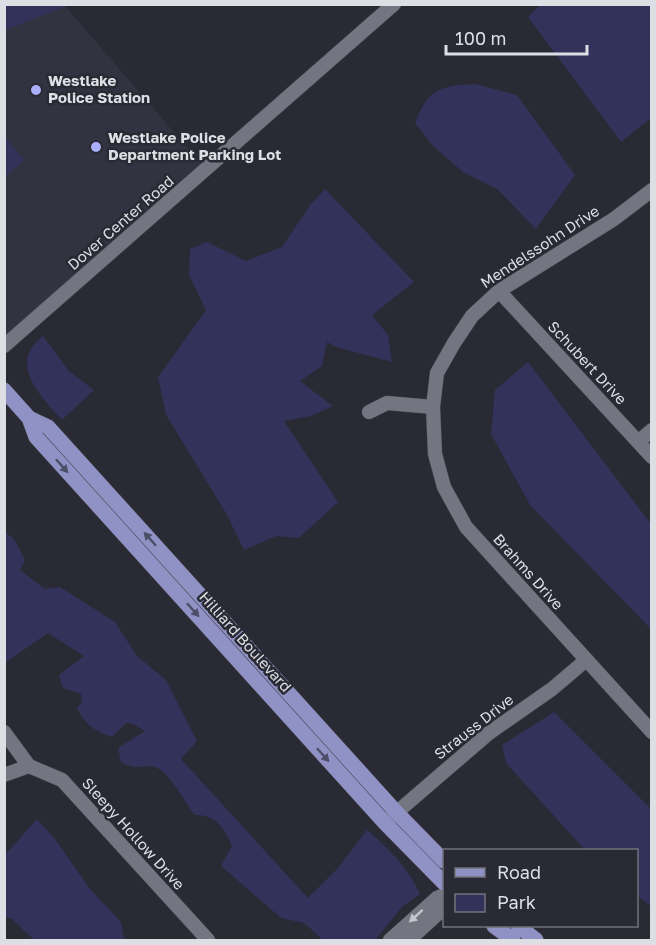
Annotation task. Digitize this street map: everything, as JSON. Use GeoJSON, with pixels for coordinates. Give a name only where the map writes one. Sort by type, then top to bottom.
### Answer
{"type":"FeatureCollection","features":[{"type":"Feature","properties":{"kind":"main road","name":"Hilliard Boulevard"},"geometry":{"type":"LineString","coordinates":[[4,390],[30,418],[36,436],[391,818],[443,881]]}},
{"type":"Feature","properties":{"kind":"main road","name":"Hilliard Boulevard"},"geometry":{"type":"LineString","coordinates":[[391,818],[443,860]]}},
{"type":"Feature","properties":{"kind":"main road"},"geometry":{"type":"LineString","coordinates":[[496,927],[513,940]]}},
{"type":"Feature","properties":{"kind":"main road"},"geometry":{"type":"LineString","coordinates":[[519,927],[536,940]]}},
{"type":"Feature","properties":{"kind":"street","name":"Dover Center Road"},"geometry":{"type":"LineString","coordinates":[[4,346],[394,4]]}},
{"type":"Feature","properties":{"kind":"street","name":"Mendelssohn Drive"},"geometry":{"type":"LineString","coordinates":[[433,407],[437,374],[472,316],[499,291],[614,219],[651,190]]}},
{"type":"Feature","properties":{"kind":"street","name":"Schubert Drive"},"geometry":{"type":"LineString","coordinates":[[499,291],[651,457]]}},
{"type":"Feature","properties":{"kind":"street"},"geometry":{"type":"LineString","coordinates":[[369,412],[387,403],[433,407]]}},
{"type":"Feature","properties":{"kind":"street","name":"Brahms Drive"},"geometry":{"type":"LineString","coordinates":[[433,407],[435,454],[444,487],[466,527],[651,732]]}},
{"type":"Feature","properties":{"kind":"street"},"geometry":{"type":"LineString","coordinates":[[638,442],[651,430]]}},
{"type":"Feature","properties":{"kind":"street","name":"Strauss Drive"},"geometry":{"type":"LineString","coordinates":[[391,818],[489,733],[552,689],[585,661]]}},
{"type":"Feature","properties":{"kind":"street"},"geometry":{"type":"LineString","coordinates":[[4,732],[29,766],[4,775]]}},
{"type":"Feature","properties":{"kind":"street","name":"Sleepy Hollow Drive"},"geometry":{"type":"LineString","coordinates":[[29,766],[62,780],[208,940]]}},
{"type":"Feature","properties":{"kind":"street"},"geometry":{"type":"LineString","coordinates":[[390,940],[437,898],[443,895]]}},
{"type":"Feature","properties":{"kind":"street"},"geometry":{"type":"LineString","coordinates":[[409,940],[443,909]]}},
{"type":"Feature","properties":{"kind":"shaded area"},"geometry":{"type":"Polygon","coordinates":[[[65,6],[204,167],[5,336],[4,30],[65,6]]]}},
{"type":"Feature","properties":{"kind":"green space"},"geometry":{"type":"Polygon","coordinates":[[[5,4],[69,4],[69,5],[5,30],[5,4]]]}},
{"type":"Feature","properties":{"kind":"green space"},"geometry":{"type":"Polygon","coordinates":[[[540,5],[651,5],[651,118],[621,142],[528,17],[540,5]]]}},
{"type":"Feature","properties":{"kind":"green space"},"geometry":{"type":"Polygon","coordinates":[[[475,84],[517,95],[575,175],[536,229],[497,189],[463,172],[433,146],[415,123],[425,102],[437,91],[452,86],[475,84]]]}},
{"type":"Feature","properties":{"kind":"green space"},"geometry":{"type":"Polygon","coordinates":[[[5,137],[24,160],[4,177],[5,137]]]}},
{"type":"Feature","properties":{"kind":"green space"},"geometry":{"type":"Polygon","coordinates":[[[325,189],[414,282],[372,315],[388,335],[392,362],[336,347],[327,342],[322,366],[300,381],[333,406],[311,416],[284,421],[338,502],[299,538],[276,536],[244,550],[226,513],[166,415],[158,377],[206,310],[189,275],[190,249],[207,242],[246,261],[282,247],[311,204],[325,189]]]}},
{"type":"Feature","properties":{"kind":"green space"},"geometry":{"type":"Polygon","coordinates":[[[43,336],[69,371],[94,390],[62,420],[37,390],[27,368],[28,357],[33,346],[43,336]]]}},
{"type":"Feature","properties":{"kind":"green space"},"geometry":{"type":"Polygon","coordinates":[[[528,362],[651,524],[651,629],[530,505],[491,434],[495,390],[528,362]]]}},
{"type":"Feature","properties":{"kind":"green space"},"geometry":{"type":"Polygon","coordinates":[[[5,532],[14,539],[25,560],[20,570],[45,589],[60,587],[115,622],[137,656],[166,680],[197,741],[181,759],[308,898],[337,869],[367,830],[397,859],[410,875],[420,894],[402,907],[375,940],[323,940],[304,923],[281,918],[221,866],[232,846],[219,824],[208,817],[195,815],[162,771],[157,768],[136,767],[121,762],[118,748],[145,731],[126,723],[112,737],[101,733],[91,727],[80,714],[77,708],[82,702],[81,694],[63,688],[59,675],[84,656],[48,633],[5,663],[5,532]]]}},
{"type":"Feature","properties":{"kind":"green space"},"geometry":{"type":"Polygon","coordinates":[[[554,712],[651,809],[651,906],[638,897],[638,849],[584,849],[506,763],[502,745],[554,712]]]}},
{"type":"Feature","properties":{"kind":"green space"},"geometry":{"type":"Polygon","coordinates":[[[37,819],[55,839],[90,889],[121,922],[124,940],[34,940],[12,919],[5,917],[5,855],[37,819]]]}},
{"type":"Feature","properties":{"kind":"place","name":"Westlake Police Station"},"geometry":{"type":"Point","coordinates":[36,90]}},
{"type":"Feature","properties":{"kind":"place","name":"Westlake Police Department Parking Lot"},"geometry":{"type":"Point","coordinates":[96,147]}}]}
